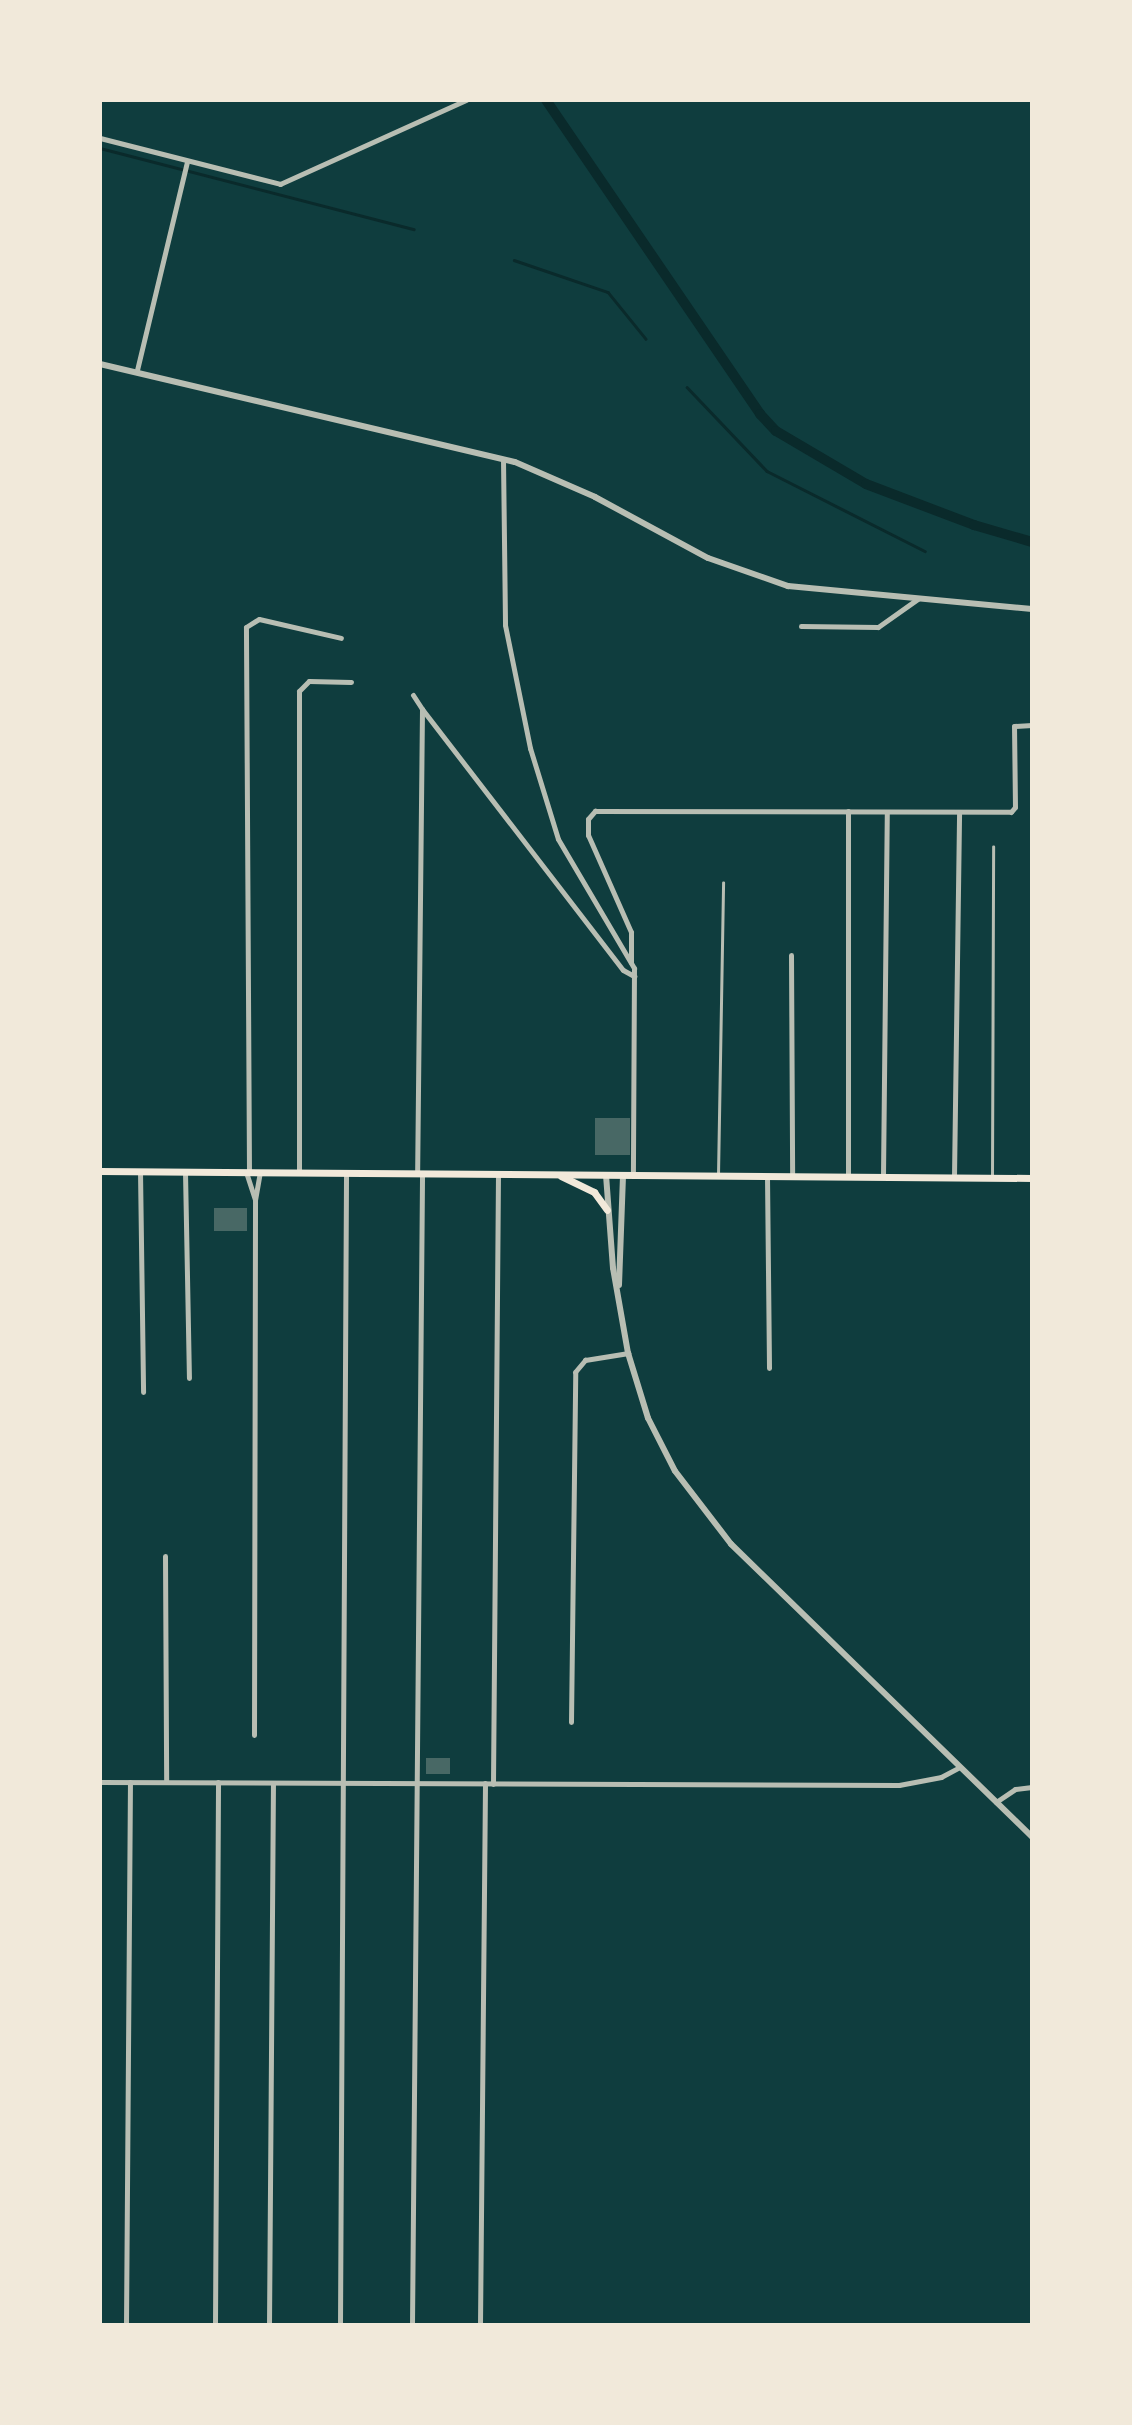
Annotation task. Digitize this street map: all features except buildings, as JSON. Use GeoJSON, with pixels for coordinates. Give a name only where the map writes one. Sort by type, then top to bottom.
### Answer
{"type":"FeatureCollection","features":[{"type":"Feature","properties":{"kind":"main road"},"geometry":{"type":"LineString","coordinates":[[100,1171],[1032,1178]]}},
{"type":"Feature","properties":{"kind":"main road"},"geometry":{"type":"LineString","coordinates":[[558,1174],[589,1188],[607,1210]]}},
{"type":"Feature","properties":{"kind":"street"},"geometry":{"type":"LineString","coordinates":[[100,138],[186,164],[280,184],[466,100]]}},
{"type":"Feature","properties":{"kind":"street"},"geometry":{"type":"LineString","coordinates":[[137,370],[186,164]]}},
{"type":"Feature","properties":{"kind":"street"},"geometry":{"type":"LineString","coordinates":[[100,364],[137,370],[503,459],[594,497],[686,548],[746,573],[819,592],[1032,609]]}},
{"type":"Feature","properties":{"kind":"street"},"geometry":{"type":"LineString","coordinates":[[503,459],[505,625],[530,748],[558,839],[632,962]]}},
{"type":"Feature","properties":{"kind":"street"},"geometry":{"type":"LineString","coordinates":[[801,626],[878,627],[919,598]]}},
{"type":"Feature","properties":{"kind":"street"},"geometry":{"type":"LineString","coordinates":[[255,1200],[247,1172],[246,627],[259,619],[341,638]]}},
{"type":"Feature","properties":{"kind":"street"},"geometry":{"type":"LineString","coordinates":[[299,1172],[299,691],[304,683],[313,680],[351,682]]}},
{"type":"Feature","properties":{"kind":"street"},"geometry":{"type":"LineString","coordinates":[[413,695],[623,970],[634,976]]}},
{"type":"Feature","properties":{"kind":"street"},"geometry":{"type":"LineString","coordinates":[[412,2325],[422,709]]}},
{"type":"Feature","properties":{"kind":"street"},"geometry":{"type":"LineString","coordinates":[[633,1175],[634,976],[631,932],[588,835],[591,814],[602,810],[1013,811],[1014,726],[1032,725]]}},
{"type":"Feature","properties":{"kind":"street"},"geometry":{"type":"LineString","coordinates":[[848,811],[848,1176]]}},
{"type":"Feature","properties":{"kind":"street"},"geometry":{"type":"LineString","coordinates":[[883,1176],[887,811]]}},
{"type":"Feature","properties":{"kind":"street"},"geometry":{"type":"LineString","coordinates":[[954,1177],[959,812]]}},
{"type":"Feature","properties":{"kind":"street"},"geometry":{"type":"LineString","coordinates":[[790,955],[792,1176]]}},
{"type":"Feature","properties":{"kind":"street"},"geometry":{"type":"LineString","coordinates":[[140,1171],[143,1392]]}},
{"type":"Feature","properties":{"kind":"street"},"geometry":{"type":"LineString","coordinates":[[185,1172],[188,1378]]}},
{"type":"Feature","properties":{"kind":"street"},"geometry":{"type":"LineString","coordinates":[[254,1735],[255,1200],[260,1172]]}},
{"type":"Feature","properties":{"kind":"street"},"geometry":{"type":"LineString","coordinates":[[340,2325],[346,1172]]}},
{"type":"Feature","properties":{"kind":"street"},"geometry":{"type":"LineString","coordinates":[[493,1784],[498,1174]]}},
{"type":"Feature","properties":{"kind":"street"},"geometry":{"type":"LineString","coordinates":[[606,1175],[607,1210],[628,1353],[655,1433],[715,1527],[1032,1837]]}},
{"type":"Feature","properties":{"kind":"street"},"geometry":{"type":"LineString","coordinates":[[618,1287],[623,1175]]}},
{"type":"Feature","properties":{"kind":"street"},"geometry":{"type":"LineString","coordinates":[[767,1176],[769,1368]]}},
{"type":"Feature","properties":{"kind":"street"},"geometry":{"type":"LineString","coordinates":[[571,1722],[575,1372],[585,1360],[628,1353]]}},
{"type":"Feature","properties":{"kind":"street"},"geometry":{"type":"LineString","coordinates":[[165,1556],[166,1782]]}},
{"type":"Feature","properties":{"kind":"street"},"geometry":{"type":"LineString","coordinates":[[100,1782],[900,1785],[941,1777],[960,1766]]}},
{"type":"Feature","properties":{"kind":"street"},"geometry":{"type":"LineString","coordinates":[[126,2325],[130,1782]]}},
{"type":"Feature","properties":{"kind":"street"},"geometry":{"type":"LineString","coordinates":[[215,2325],[218,1782]]}},
{"type":"Feature","properties":{"kind":"street"},"geometry":{"type":"LineString","coordinates":[[269,2325],[273,1783]]}},
{"type":"Feature","properties":{"kind":"street"},"geometry":{"type":"LineString","coordinates":[[480,2325],[485,1783]]}},
{"type":"Feature","properties":{"kind":"street"},"geometry":{"type":"LineString","coordinates":[[996,1801],[1014,1789],[1032,1787]]}},
{"type":"Feature","properties":{"kind":"lane"},"geometry":{"type":"LineString","coordinates":[[992,1177],[993,847]]}},
{"type":"Feature","properties":{"kind":"lane"},"geometry":{"type":"LineString","coordinates":[[718,1175],[723,883]]}},
{"type":"Feature","properties":{"kind":"waterway"},"geometry":{"type":"LineString","coordinates":[[546,100],[760,414],[776,431],[866,484],[974,525],[1032,542]]}},
{"type":"Feature","properties":{"kind":"waterway"},"geometry":{"type":"LineString","coordinates":[[100,148],[414,229]]}},
{"type":"Feature","properties":{"kind":"waterway"},"geometry":{"type":"LineString","coordinates":[[514,260],[608,292],[646,339]]}},
{"type":"Feature","properties":{"kind":"waterway"},"geometry":{"type":"LineString","coordinates":[[687,387],[767,471],[925,551]]}}]}
